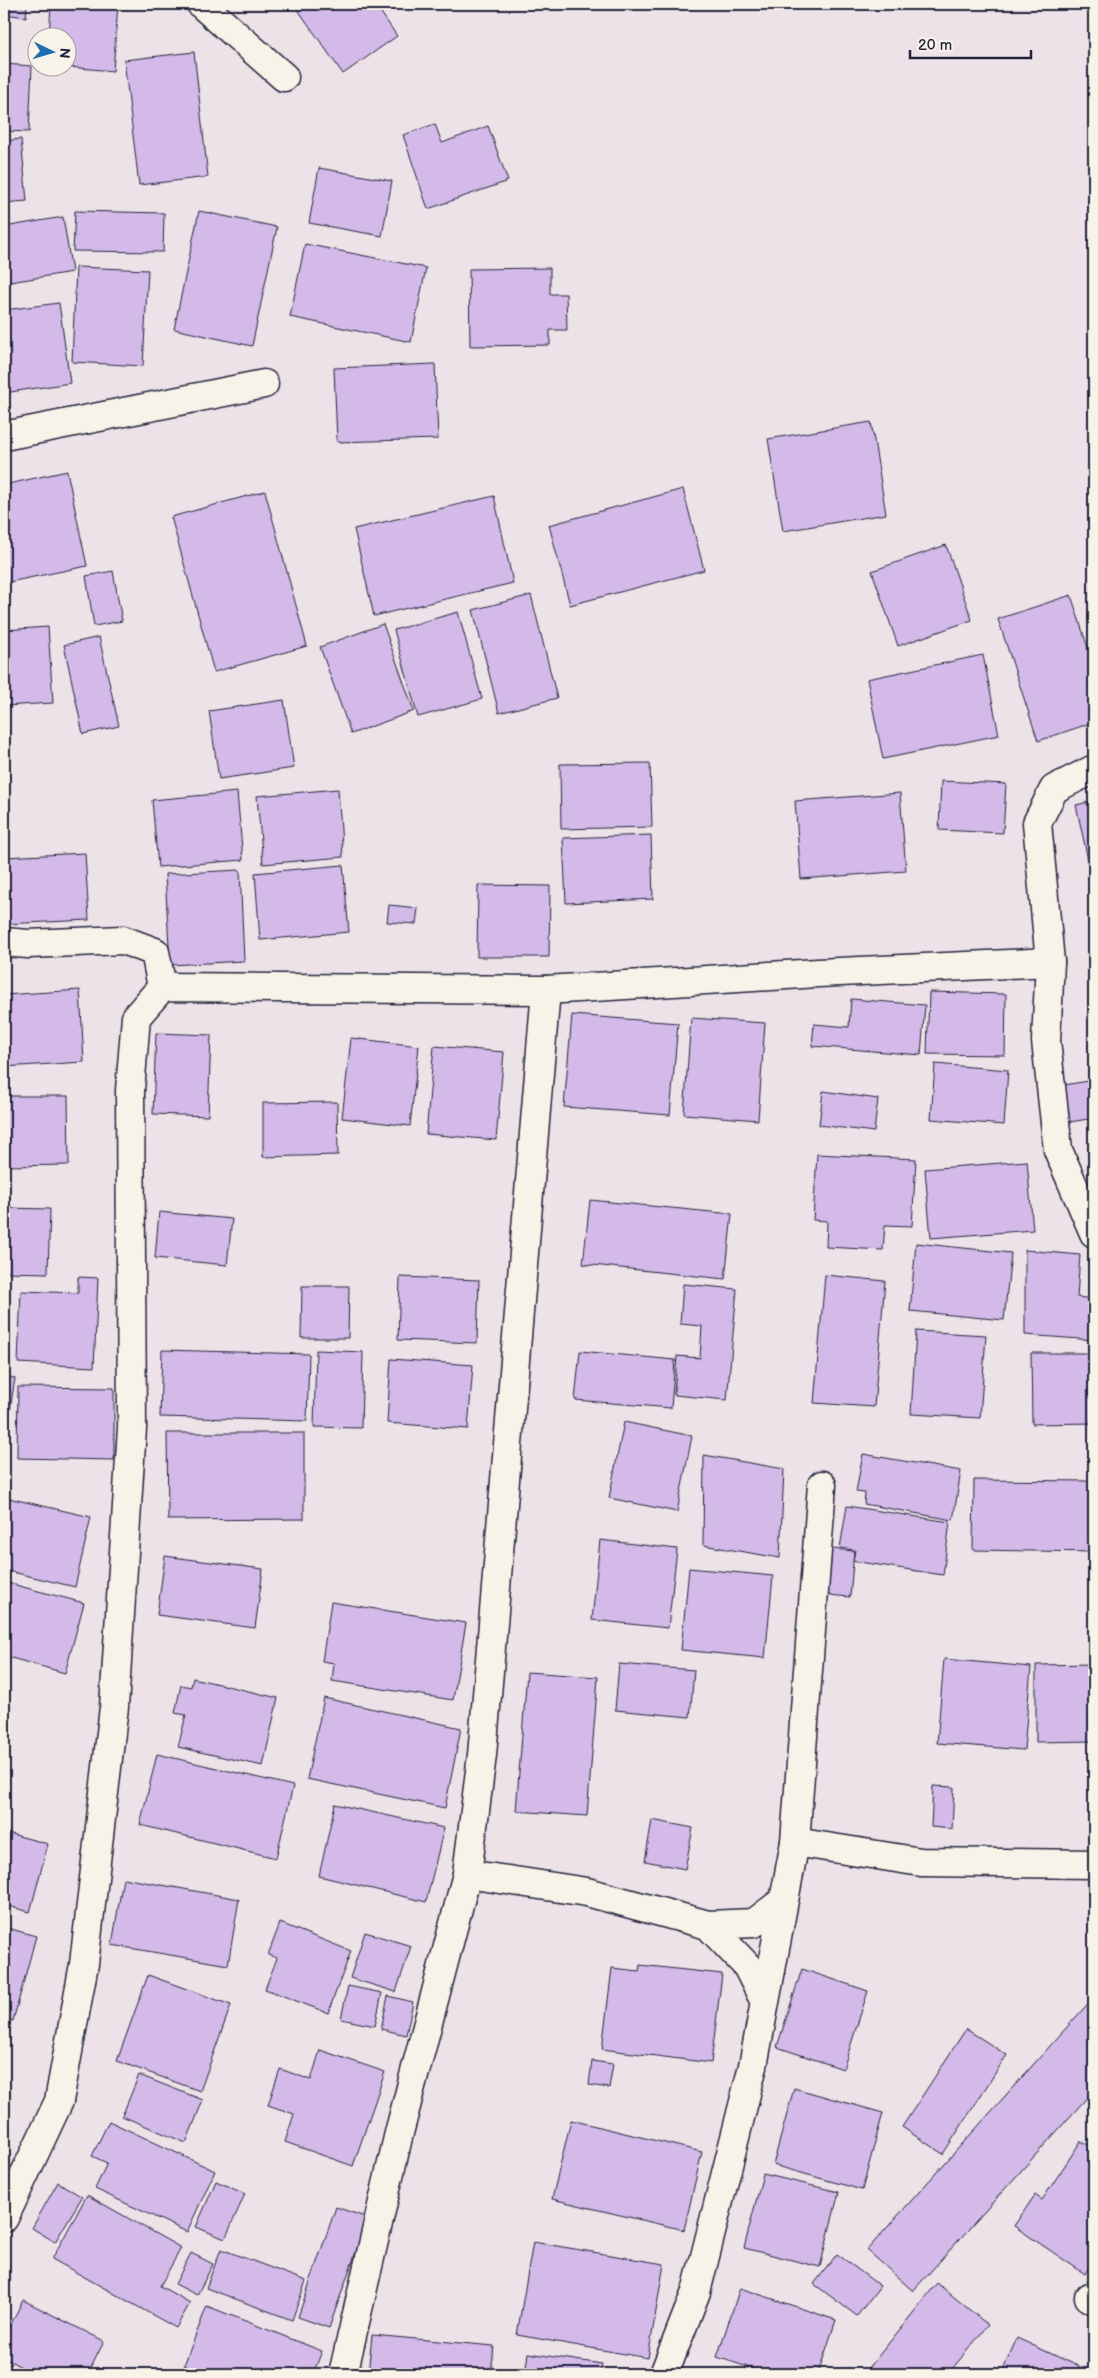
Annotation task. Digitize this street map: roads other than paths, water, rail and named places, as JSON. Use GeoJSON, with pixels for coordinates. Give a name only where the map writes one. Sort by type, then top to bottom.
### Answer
{"type":"FeatureCollection","features":[{"type":"Feature","properties":{"kind":"street"},"geometry":{"type":"LineString","coordinates":[[201,4],[284,77]]}},
{"type":"Feature","properties":{"kind":"street"},"geometry":{"type":"LineString","coordinates":[[4,436],[264,384]]}},
{"type":"Feature","properties":{"kind":"street"},"geometry":{"type":"LineString","coordinates":[[1094,769],[1054,789],[1037,823],[1050,962],[1046,1041],[1058,1150],[1094,1233]]}},
{"type":"Feature","properties":{"kind":"street"},"geometry":{"type":"LineString","coordinates":[[4,942],[28,944],[123,940],[155,952],[162,987]]}},
{"type":"Feature","properties":{"kind":"street"},"geometry":{"type":"LineString","coordinates":[[162,987],[546,990],[818,973],[1050,962]]}},
{"type":"Feature","properties":{"kind":"street"},"geometry":{"type":"LineString","coordinates":[[4,2218],[59,2100],[84,1964],[114,1707],[132,1428],[130,1090],[136,1018],[162,987]]}},
{"type":"Feature","properties":{"kind":"street"},"geometry":{"type":"LineString","coordinates":[[343,2374],[399,2133],[467,1874],[482,1745],[546,990]]}},
{"type":"Feature","properties":{"kind":"street"},"geometry":{"type":"LineString","coordinates":[[664,2374],[696,2292],[753,2066],[794,1842],[822,1485]]}},
{"type":"Feature","properties":{"kind":"street"},"geometry":{"type":"LineString","coordinates":[[794,1842],[921,1862],[1094,1864]]}},
{"type":"Feature","properties":{"kind":"street"},"geometry":{"type":"LineString","coordinates":[[467,1874],[587,1892],[708,1926],[754,1923],[783,1901]]}},
{"type":"Feature","properties":{"kind":"street"},"geometry":{"type":"LineString","coordinates":[[708,1926],[747,1966],[764,2000]]}}]}
